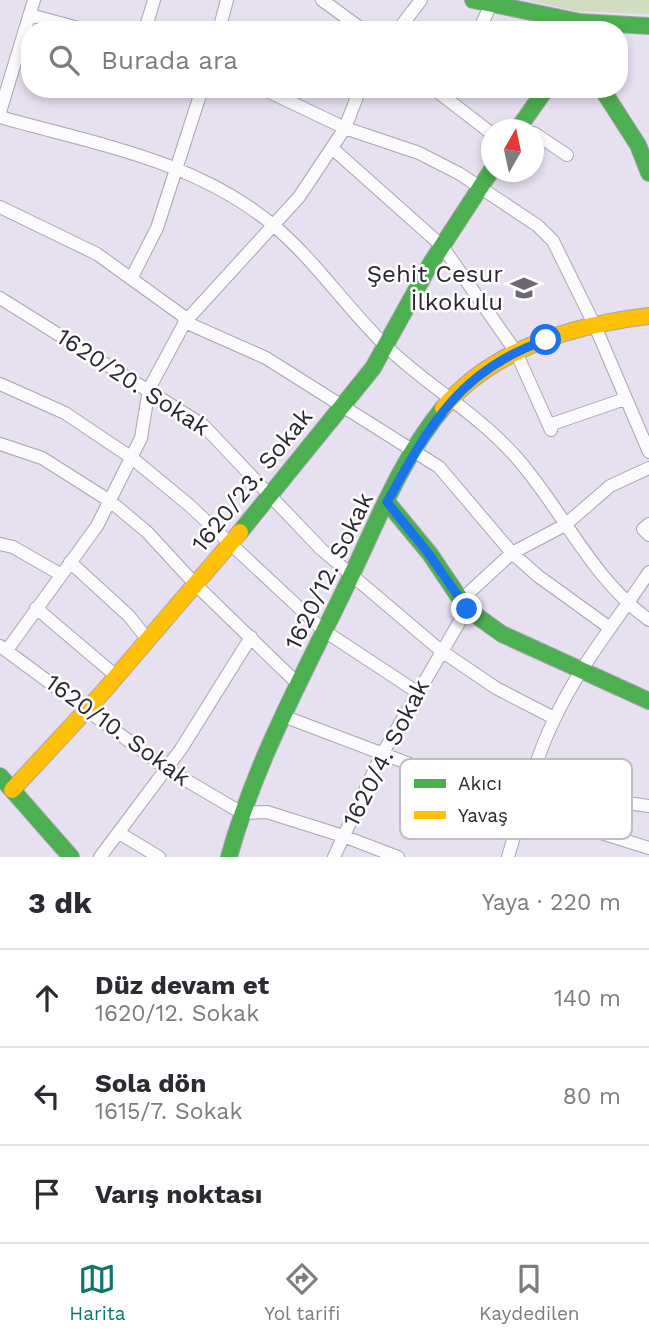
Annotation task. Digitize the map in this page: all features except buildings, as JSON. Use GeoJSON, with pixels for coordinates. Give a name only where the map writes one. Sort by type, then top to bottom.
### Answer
{"type":"FeatureCollection","features":[{"type":"Feature","properties":{"kind":"street"},"geometry":{"type":"LineString","coordinates":[[28,21],[34,0]]}},
{"type":"Feature","properties":{"kind":"street"},"geometry":{"type":"LineString","coordinates":[[148,21],[155,0]]}},
{"type":"Feature","properties":{"kind":"street"},"geometry":{"type":"LineString","coordinates":[[221,21],[227,0]]}},
{"type":"Feature","properties":{"kind":"street"},"geometry":{"type":"LineString","coordinates":[[322,0],[351,21]]}},
{"type":"Feature","properties":{"kind":"street"},"geometry":{"type":"LineString","coordinates":[[405,21],[421,0]]}},
{"type":"Feature","properties":{"kind":"street"},"geometry":{"type":"LineString","coordinates":[[473,0],[560,21]]}},
{"type":"Feature","properties":{"kind":"street"},"geometry":{"type":"LineString","coordinates":[[483,21],[491,4]]}},
{"type":"Feature","properties":{"kind":"street"},"geometry":{"type":"LineString","coordinates":[[30,15],[52,21]]}},
{"type":"Feature","properties":{"kind":"street"},"geometry":{"type":"LineString","coordinates":[[628,26],[649,26]]}},
{"type":"Feature","properties":{"kind":"street"},"geometry":{"type":"LineString","coordinates":[[21,38],[6,75],[0,115],[177,167],[218,185],[273,225],[338,290],[387,347],[431,385],[453,397],[499,438],[540,484],[586,557],[628,604],[649,620]]}},
{"type":"Feature","properties":{"kind":"street"},"geometry":{"type":"LineString","coordinates":[[132,278],[157,228],[199,98]]}},
{"type":"Feature","properties":{"kind":"street"},"geometry":{"type":"LineString","coordinates":[[282,98],[345,128],[419,153],[481,187],[538,226],[553,241],[595,326],[649,452]]}},
{"type":"Feature","properties":{"kind":"street"},"geometry":{"type":"LineString","coordinates":[[4,648],[97,526],[141,438],[149,389],[185,322],[299,197],[345,128],[357,98]]}},
{"type":"Feature","properties":{"kind":"street"},"geometry":{"type":"LineString","coordinates":[[446,98],[481,125]]}},
{"type":"Feature","properties":{"kind":"street"},"geometry":{"type":"LineString","coordinates":[[530,119],[541,98]]}},
{"type":"Feature","properties":{"kind":"street"},"geometry":{"type":"LineString","coordinates":[[608,98],[638,145],[649,173]]}},
{"type":"Feature","properties":{"kind":"street"},"geometry":{"type":"LineString","coordinates":[[544,140],[568,155]]}},
{"type":"Feature","properties":{"kind":"street"},"geometry":{"type":"LineString","coordinates":[[332,148],[442,246],[516,352],[550,428],[625,399]]}},
{"type":"Feature","properties":{"kind":"street","name":"1620/23. Sokak"},"geometry":{"type":"LineString","coordinates":[[12,790],[232,545],[341,405],[362,384],[387,347],[442,246],[484,182]]}},
{"type":"Feature","properties":{"kind":"street"},"geometry":{"type":"LineString","coordinates":[[0,207],[97,254],[183,316],[185,322]]}},
{"type":"Feature","properties":{"kind":"street","name":"1620/20. Sokak"},"geometry":{"type":"LineString","coordinates":[[0,298],[203,425],[228,448],[269,497],[321,549],[440,650],[496,688],[554,718]]}},
{"type":"Feature","properties":{"kind":"street","name":"1620/12. Sokak"},"geometry":{"type":"LineString","coordinates":[[229,857],[242,813],[323,630],[387,502],[415,452],[453,397],[502,358],[516,352],[595,326],[649,316]]}},
{"type":"Feature","properties":{"kind":"street"},"geometry":{"type":"LineString","coordinates":[[185,322],[208,329],[266,358],[439,467],[512,553],[538,576],[610,628]]}},
{"type":"Feature","properties":{"kind":"street"},"geometry":{"type":"LineString","coordinates":[[0,384],[65,414],[131,458],[189,505],[323,630],[417,692]]}},
{"type":"Feature","properties":{"kind":"street"},"geometry":{"type":"LineString","coordinates":[[0,444],[42,458],[110,501],[147,532],[195,584],[299,685]]}},
{"type":"Feature","properties":{"kind":"street","name":"1620/4. Sokak"},"geometry":{"type":"LineString","coordinates":[[334,857],[381,756],[465,604],[512,553],[565,525],[610,486],[649,468]]}},
{"type":"Feature","properties":{"kind":"street"},"geometry":{"type":"LineString","coordinates":[[387,502],[465,604],[502,634],[649,701]]}},
{"type":"Feature","properties":{"kind":"street"},"geometry":{"type":"LineString","coordinates":[[649,524],[643,529],[649,535]]}},
{"type":"Feature","properties":{"kind":"street"},"geometry":{"type":"LineString","coordinates":[[0,544],[13,547],[60,574]]}},
{"type":"Feature","properties":{"kind":"street"},"geometry":{"type":"LineString","coordinates":[[70,562],[129,617],[148,640]]}},
{"type":"Feature","properties":{"kind":"street"},"geometry":{"type":"LineString","coordinates":[[538,759],[554,718],[581,670],[649,572]]}},
{"type":"Feature","properties":{"kind":"street"},"geometry":{"type":"LineString","coordinates":[[36,608],[115,676]]}},
{"type":"Feature","properties":{"kind":"street"},"geometry":{"type":"LineString","coordinates":[[100,857],[167,769],[251,637]]}},
{"type":"Feature","properties":{"kind":"street","name":"1620/10. Sokak"},"geometry":{"type":"LineString","coordinates":[[4,648],[65,692],[85,711],[167,769],[242,813],[267,813],[343,836],[398,857]]}},
{"type":"Feature","properties":{"kind":"street"},"geometry":{"type":"LineString","coordinates":[[283,716],[400,763]]}},
{"type":"Feature","properties":{"kind":"street"},"geometry":{"type":"LineString","coordinates":[[0,776],[71,857]]}},
{"type":"Feature","properties":{"kind":"street"},"geometry":{"type":"LineString","coordinates":[[119,833],[159,857]]}},
{"type":"Feature","properties":{"kind":"street"},"geometry":{"type":"LineString","coordinates":[[508,857],[513,839]]}},
{"type":"Feature","properties":{"kind":"street"},"geometry":{"type":"LineString","coordinates":[[621,839],[649,848]]}},
{"type":"Feature","properties":{"kind":"green space"},"geometry":{"type":"Polygon","coordinates":[[[528,0],[649,0],[649,14],[575,11],[528,0]]]}},
{"type":"Feature","properties":{"kind":"traffic: fast"},"geometry":{"type":"LineString","coordinates":[[473,0],[575,21]]}},
{"type":"Feature","properties":{"kind":"traffic: fast"},"geometry":{"type":"LineString","coordinates":[[628,25],[649,26]]}},
{"type":"Feature","properties":{"kind":"traffic: fast"},"geometry":{"type":"LineString","coordinates":[[525,119],[540,98]]}},
{"type":"Feature","properties":{"kind":"traffic: fast"},"geometry":{"type":"LineString","coordinates":[[608,98],[638,145],[649,173]]}},
{"type":"Feature","properties":{"kind":"traffic: fast"},"geometry":{"type":"LineString","coordinates":[[240,532],[373,368],[431,263],[484,182]]}},
{"type":"Feature","properties":{"kind":"traffic: fast"},"geometry":{"type":"LineString","coordinates":[[229,857],[254,783],[285,712],[393,487],[416,446],[443,408]]}},
{"type":"Feature","properties":{"kind":"traffic: fast"},"geometry":{"type":"LineString","coordinates":[[387,502],[430,554],[467,609],[502,634],[649,701]]}},
{"type":"Feature","properties":{"kind":"traffic: fast"},"geometry":{"type":"LineString","coordinates":[[0,776],[71,857]]}},
{"type":"Feature","properties":{"kind":"traffic: slow"},"geometry":{"type":"LineString","coordinates":[[443,408],[463,387],[510,355],[564,333],[649,316]]}},
{"type":"Feature","properties":{"kind":"traffic: slow"},"geometry":{"type":"LineString","coordinates":[[12,790],[103,692],[240,532]]}},
{"type":"Feature","properties":{"kind":"place","name":"Şehit Cesur İlkokulu"},"geometry":{"type":"Point","coordinates":[524,288]}},
{"type":"Feature","properties":{"kind":"route"},"geometry":{"type":"LineString","coordinates":[[467,609],[429,554],[387,502],[415,452],[453,397],[502,358],[546,340]]}}]}
